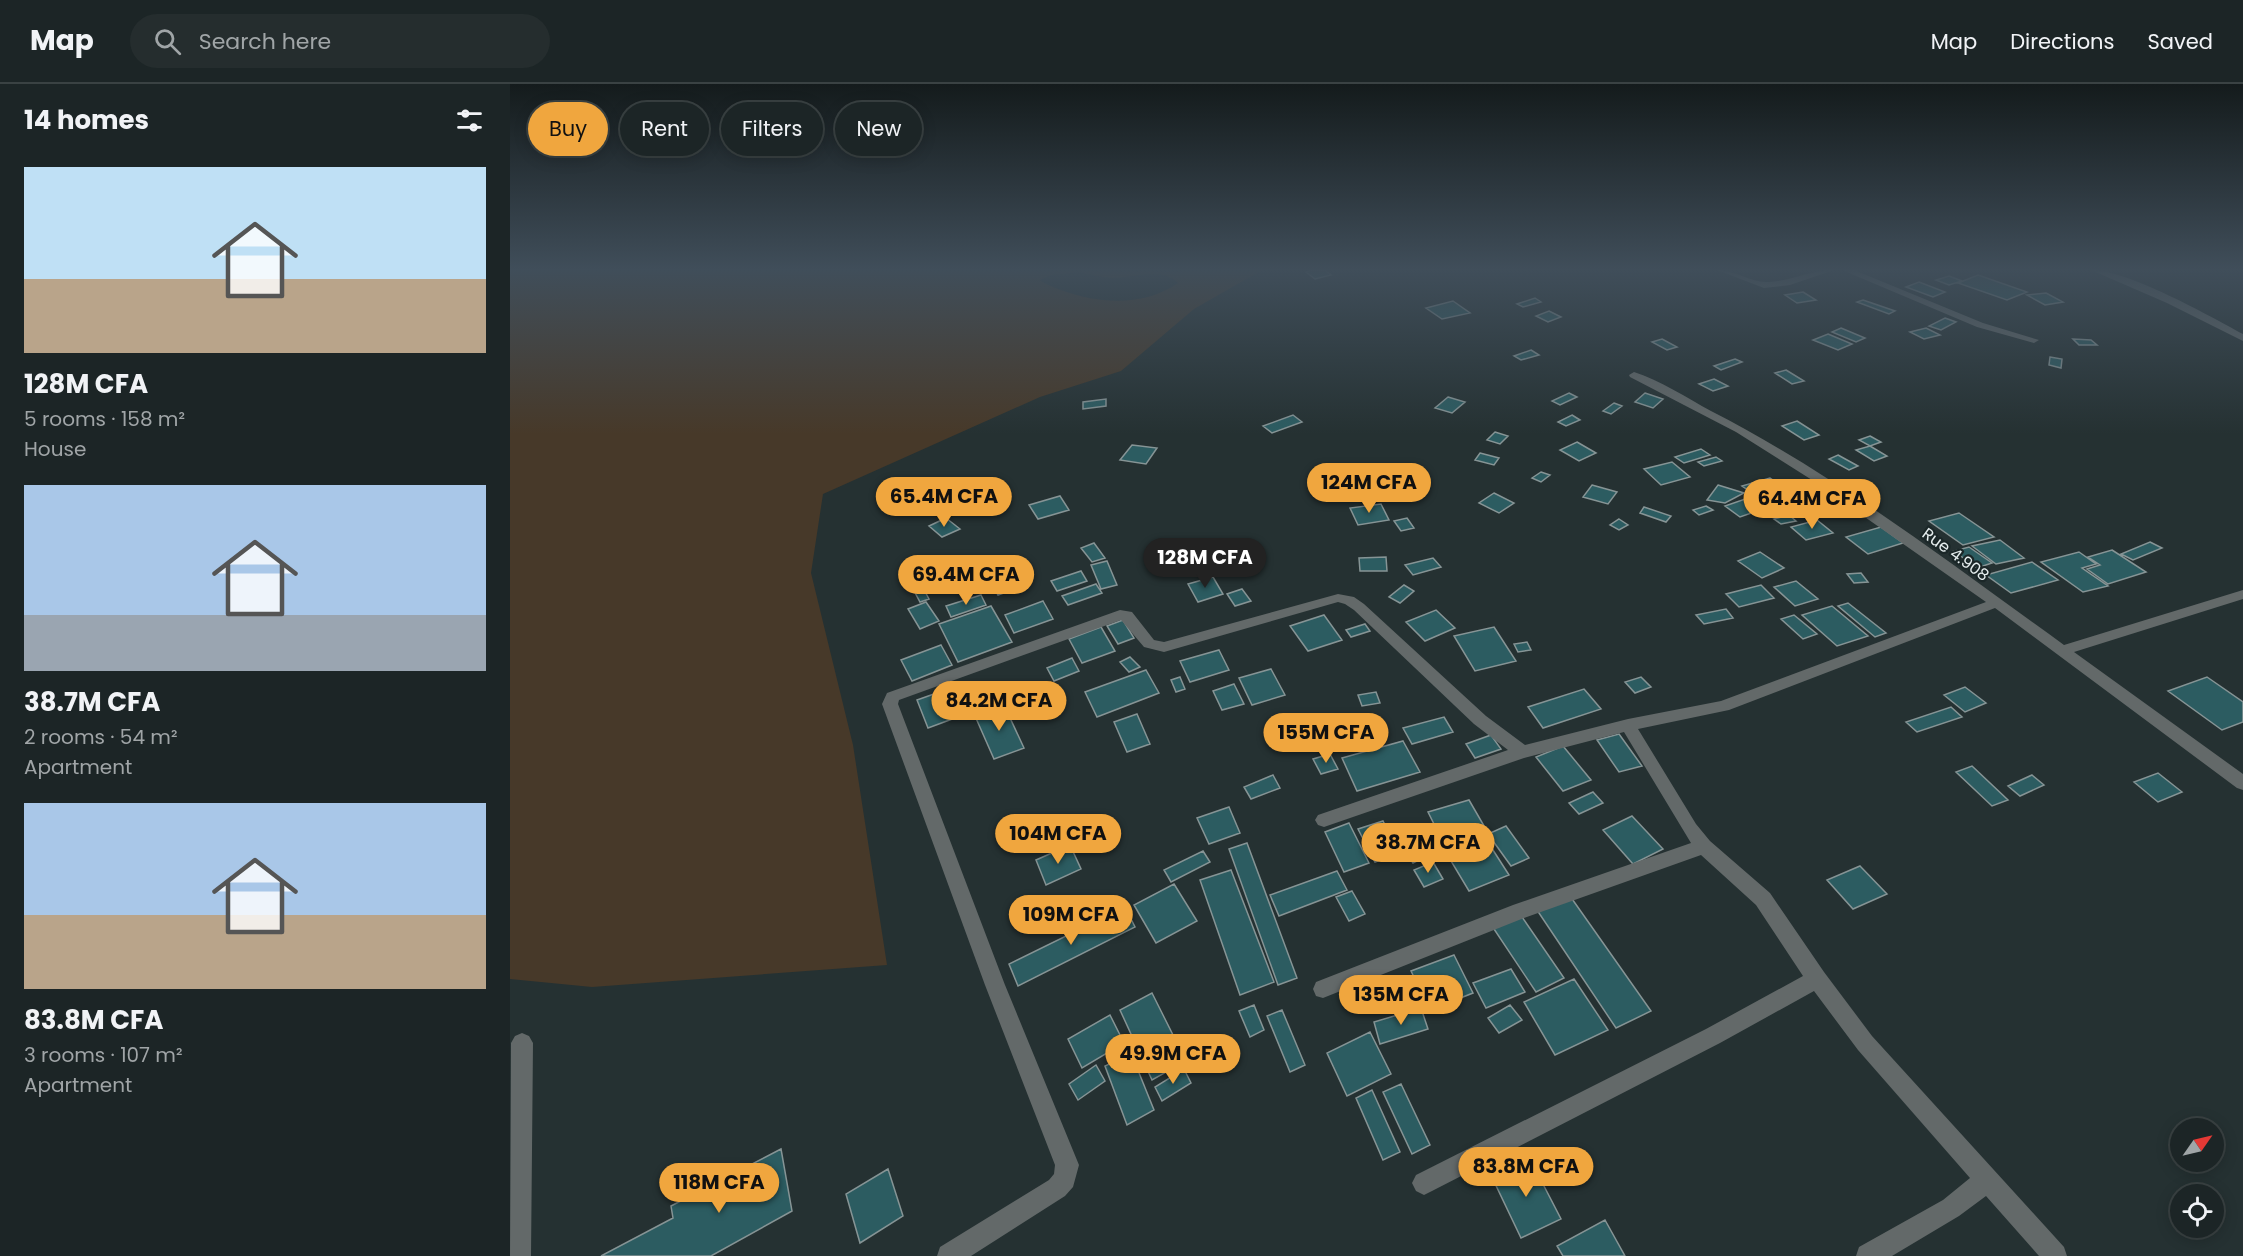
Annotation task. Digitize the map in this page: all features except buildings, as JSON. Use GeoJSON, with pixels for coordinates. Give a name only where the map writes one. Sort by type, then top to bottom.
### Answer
{"type":"FeatureCollection","features":[{"type":"Feature","properties":{"kind":"street"},"geometry":{"type":"LineString","coordinates":[[1979,325],[2034,340]]}},
{"type":"Feature","properties":{"kind":"street"},"geometry":{"type":"LineString","coordinates":[[2220,325],[2243,338]]}},
{"type":"Feature","properties":{"kind":"street","name":"Rue 4.908"},"geometry":{"type":"LineString","coordinates":[[1634,375],[1740,430],[1816,477],[1942,563],[2243,783]]}},
{"type":"Feature","properties":{"kind":"street"},"geometry":{"type":"LineString","coordinates":[[2061,651],[2243,594]]}},
{"type":"Feature","properties":{"kind":"street"},"geometry":{"type":"LineString","coordinates":[[949,1256],[1057,1188],[1065,1179],[1067,1165],[994,985],[890,704],[892,697],[1120,615],[1127,615],[1132,619],[1149,644],[1164,647],[1338,598],[1349,600],[1359,607],[1480,720],[1522,752]]}},
{"type":"Feature","properties":{"kind":"street"},"geometry":{"type":"LineString","coordinates":[[1324,820],[1522,752],[1628,725],[1723,706],[1995,603]]}},
{"type":"Feature","properties":{"kind":"street"},"geometry":{"type":"LineString","coordinates":[[1628,725],[1690,829],[1704,846],[1763,899],[1817,980],[1864,1043],[2055,1256]]}},
{"type":"Feature","properties":{"kind":"street"},"geometry":{"type":"LineString","coordinates":[[1323,989],[1520,910],[1616,879],[1704,846]]}},
{"type":"Feature","properties":{"kind":"street"},"geometry":{"type":"LineString","coordinates":[[1424,1183],[1713,1036],[1817,980]]}},
{"type":"Feature","properties":{"kind":"street"},"geometry":{"type":"LineString","coordinates":[[519,1256],[522,1042]]}},
{"type":"Feature","properties":{"kind":"street"},"geometry":{"type":"LineString","coordinates":[[1868,1256],[1951,1209],[1987,1180]]}},
{"type":"Feature","properties":{"kind":"shaded area"},"geometry":{"type":"Polygon","coordinates":[[[510,325],[1176,325],[1121,371],[1040,397],[823,494],[811,573],[853,745],[887,965],[592,987],[510,979],[510,325]]]}}]}
